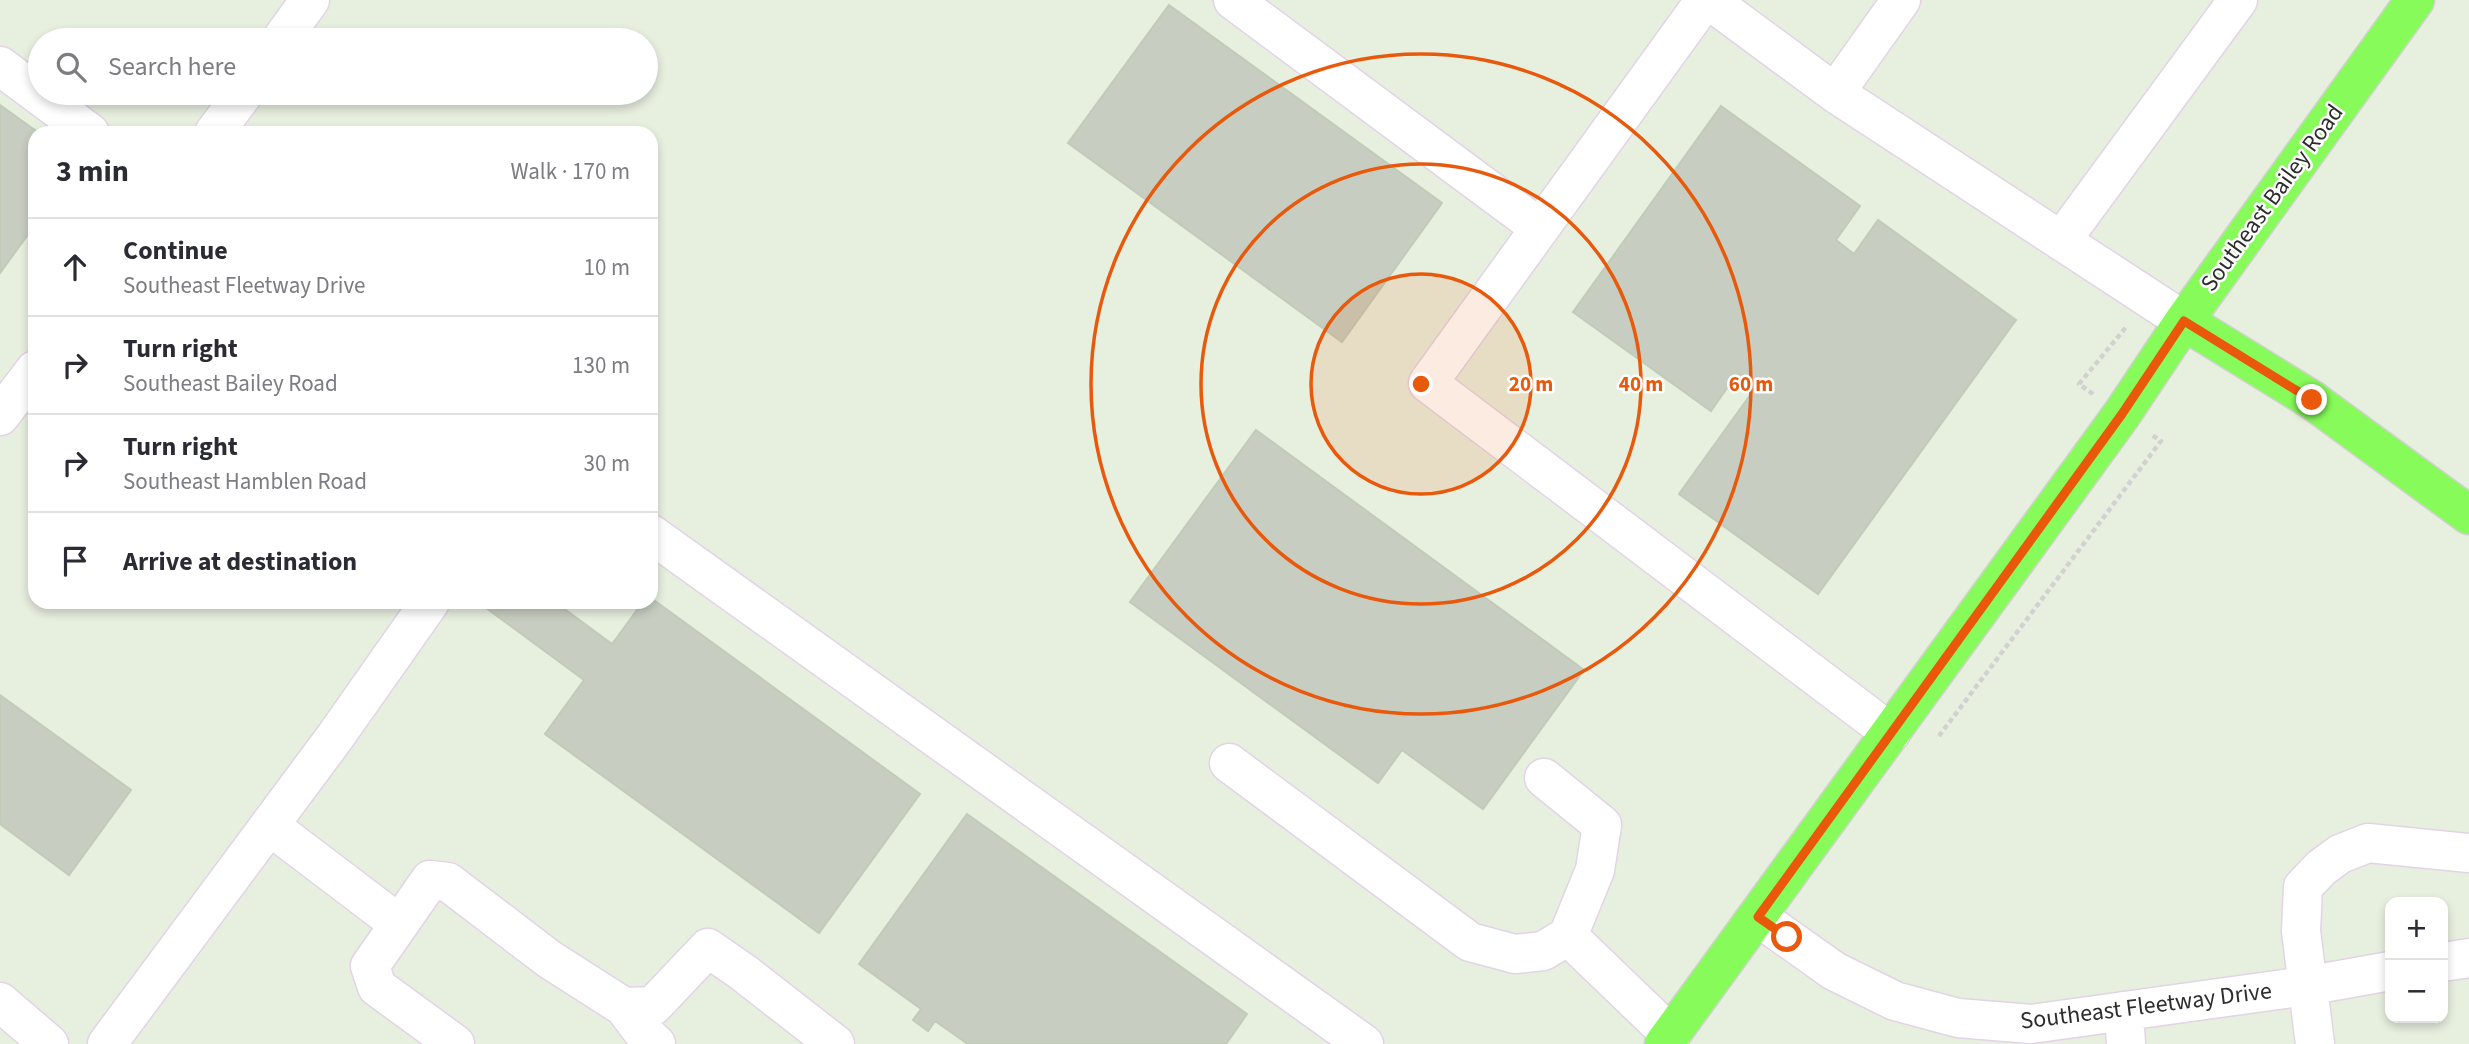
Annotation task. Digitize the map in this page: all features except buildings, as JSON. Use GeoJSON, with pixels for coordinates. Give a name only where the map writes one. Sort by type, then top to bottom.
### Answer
{"type":"FeatureCollection","features":[{"type":"Feature","properties":{"kind":"main road","name":"Southeast Bailey Road"},"geometry":{"type":"LineString","coordinates":[[1668,1040],[2122,414],[2184,321],[2415,0]]}},
{"type":"Feature","properties":{"kind":"main road"},"geometry":{"type":"LineString","coordinates":[[2184,321],[2312,400],[2469,515]]}},
{"type":"Feature","properties":{"kind":"street"},"geometry":{"type":"LineString","coordinates":[[290,28],[310,0]]}},
{"type":"Feature","properties":{"kind":"street"},"geometry":{"type":"LineString","coordinates":[[1233,0],[1540,228]]}},
{"type":"Feature","properties":{"kind":"street"},"geometry":{"type":"LineString","coordinates":[[1891,733],[1428,383],[1707,0],[1835,93],[2184,321]]}},
{"type":"Feature","properties":{"kind":"street"},"geometry":{"type":"LineString","coordinates":[[1835,93],[1901,0]]}},
{"type":"Feature","properties":{"kind":"street"},"geometry":{"type":"LineString","coordinates":[[2062,241],[2238,0]]}},
{"type":"Feature","properties":{"kind":"street"},"geometry":{"type":"LineString","coordinates":[[0,66],[28,87]]}},
{"type":"Feature","properties":{"kind":"street"},"geometry":{"type":"LineString","coordinates":[[52,105],[81,126]]}},
{"type":"Feature","properties":{"kind":"street"},"geometry":{"type":"LineString","coordinates":[[219,126],[235,105]]}},
{"type":"Feature","properties":{"kind":"street"},"geometry":{"type":"LineString","coordinates":[[2,407],[28,378]]}},
{"type":"Feature","properties":{"kind":"street"},"geometry":{"type":"LineString","coordinates":[[658,539],[1364,1044]]}},
{"type":"Feature","properties":{"kind":"street"},"geometry":{"type":"LineString","coordinates":[[107,1044],[270,826],[425,609]]}},
{"type":"Feature","properties":{"kind":"street"},"geometry":{"type":"LineString","coordinates":[[1228,763],[1470,942],[1515,954],[1543,951],[1568,936],[1595,870],[1602,825],[1544,778]]}},
{"type":"Feature","properties":{"kind":"street"},"geometry":{"type":"LineString","coordinates":[[270,826],[399,924]]}},
{"type":"Feature","properties":{"kind":"street"},"geometry":{"type":"LineString","coordinates":[[2315,1044],[2301,931],[2303,887],[2321,868],[2340,854],[2368,843],[2469,853]]}},
{"type":"Feature","properties":{"kind":"street"},"geometry":{"type":"LineString","coordinates":[[455,1044],[377,987],[370,966],[430,880],[448,882],[549,959],[624,1007],[656,1044]]}},
{"type":"Feature","properties":{"kind":"street","name":"Southeast Fleetway Drive"},"geometry":{"type":"LineString","coordinates":[[1758,917],[1834,971],[1895,1001],[1958,1018],[2125,1028],[2306,986],[2385,972]]}},
{"type":"Feature","properties":{"kind":"street"},"geometry":{"type":"LineString","coordinates":[[1568,936],[1668,1040]]}},
{"type":"Feature","properties":{"kind":"street"},"geometry":{"type":"LineString","coordinates":[[624,1007],[653,1006],[708,948],[835,1044]]}},
{"type":"Feature","properties":{"kind":"street"},"geometry":{"type":"LineString","coordinates":[[2448,961],[2469,958]]}},
{"type":"Feature","properties":{"kind":"street"},"geometry":{"type":"LineString","coordinates":[[0,1003],[49,1044]]}},
{"type":"Feature","properties":{"kind":"route"},"geometry":{"type":"LineString","coordinates":[[1787,937],[1758,917],[2122,414],[2184,321],[2312,400]]}}]}
